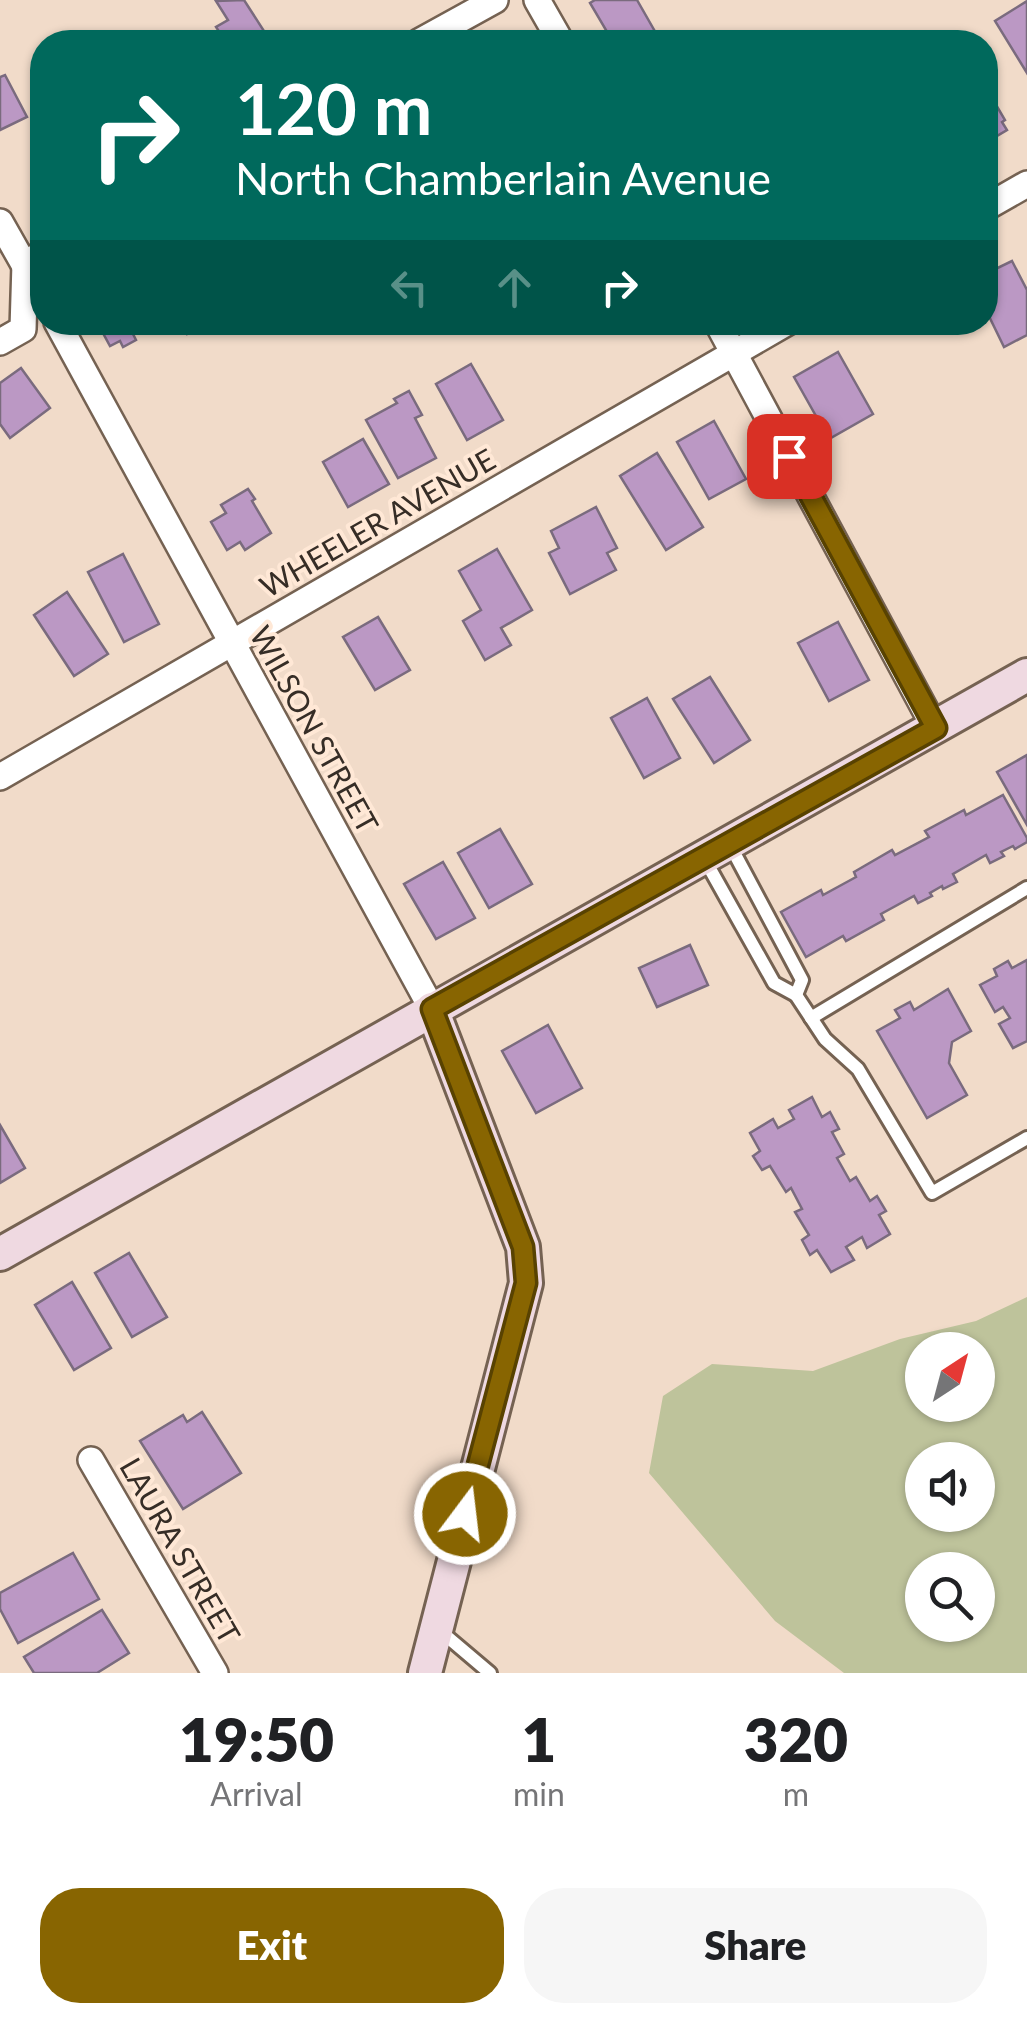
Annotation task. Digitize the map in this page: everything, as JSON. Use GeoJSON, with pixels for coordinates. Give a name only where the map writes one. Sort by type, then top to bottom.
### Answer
{"type":"FeatureCollection","features":[{"type":"Feature","properties":{"kind":"street"},"geometry":{"type":"LineString","coordinates":[[441,30],[495,0]]}},
{"type":"Feature","properties":{"kind":"street"},"geometry":{"type":"LineString","coordinates":[[537,0],[553,30]]}},
{"type":"Feature","properties":{"kind":"street"},"geometry":{"type":"LineString","coordinates":[[998,201],[1027,184]]}},
{"type":"Feature","properties":{"kind":"street"},"geometry":{"type":"LineString","coordinates":[[0,222],[30,254]]}},
{"type":"Feature","properties":{"kind":"street"},"geometry":{"type":"LineString","coordinates":[[0,342],[23,329],[30,284]]}},
{"type":"Feature","properties":{"kind":"street","name":"WILSON STREET"},"geometry":{"type":"LineString","coordinates":[[64,335],[432,1009]]}},
{"type":"Feature","properties":{"kind":"street"},"geometry":{"type":"LineString","coordinates":[[724,335],[936,728]]}},
{"type":"Feature","properties":{"kind":"street","name":"WHEELER AVENUE"},"geometry":{"type":"LineString","coordinates":[[0,777],[765,335]]}},
{"type":"Feature","properties":{"kind":"street"},"geometry":{"type":"LineString","coordinates":[[0,1254],[1027,675]]}},
{"type":"Feature","properties":{"kind":"street"},"geometry":{"type":"LineString","coordinates":[[425,1673],[526,1283],[523,1247],[432,1009]]}},
{"type":"Feature","properties":{"kind":"street","name":"LAURA STREET"},"geometry":{"type":"LineString","coordinates":[[91,1460],[215,1673]]}},
{"type":"Feature","properties":{"kind":"lane"},"geometry":{"type":"LineString","coordinates":[[716,850],[774,983],[796,994],[824,1038],[858,1069],[932,1193],[1027,1138]]}},
{"type":"Feature","properties":{"kind":"lane"},"geometry":{"type":"LineString","coordinates":[[716,850],[802,980],[796,994]]}},
{"type":"Feature","properties":{"kind":"lane"},"geometry":{"type":"LineString","coordinates":[[811,1018],[1027,888]]}},
{"type":"Feature","properties":{"kind":"lane"},"geometry":{"type":"LineString","coordinates":[[436,1627],[490,1673]]}},
{"type":"Feature","properties":{"kind":"green space"},"geometry":{"type":"Polygon","coordinates":[[[1027,1297],[1027,1673],[844,1673],[775,1621],[649,1473],[663,1396],[712,1364],[813,1371],[905,1338],[905,1422],[995,1422],[995,1332],[930,1332],[976,1321],[1027,1297]]]}},
{"type":"Feature","properties":{"kind":"building"},"geometry":{"type":"Polygon","coordinates":[[[244,0],[263,30],[218,30],[216,27],[228,20],[216,1],[244,0]]]}},
{"type":"Feature","properties":{"kind":"building"},"geometry":{"type":"Polygon","coordinates":[[[637,0],[654,30],[606,30],[590,3],[637,0]]]}},
{"type":"Feature","properties":{"kind":"building"},"geometry":{"type":"Polygon","coordinates":[[[1027,1],[1027,73],[995,21],[1027,1]]]}},
{"type":"Feature","properties":{"kind":"building"},"geometry":{"type":"Polygon","coordinates":[[[5,75],[27,117],[0,130],[0,77],[5,75]]]}},
{"type":"Feature","properties":{"kind":"building"},"geometry":{"type":"Polygon","coordinates":[[[998,108],[1005,120],[1002,122],[1007,130],[998,135],[998,108]]]}},
{"type":"Feature","properties":{"kind":"building"},"geometry":{"type":"Polygon","coordinates":[[[1012,261],[1027,290],[1027,335],[1004,347],[998,335],[998,268],[1012,261]]]}},
{"type":"Feature","properties":{"kind":"building"},"geometry":{"type":"Polygon","coordinates":[[[104,335],[134,335],[136,340],[123,347],[120,341],[110,346],[104,335]]]}},
{"type":"Feature","properties":{"kind":"building"},"geometry":{"type":"Polygon","coordinates":[[[838,352],[873,414],[829,439],[794,377],[838,352]]]}},
{"type":"Feature","properties":{"kind":"building"},"geometry":{"type":"Polygon","coordinates":[[[471,364],[503,420],[467,440],[436,384],[471,364]]]}},
{"type":"Feature","properties":{"kind":"building"},"geometry":{"type":"Polygon","coordinates":[[[21,368],[50,408],[10,438],[0,424],[0,383],[21,368]]]}},
{"type":"Feature","properties":{"kind":"building"},"geometry":{"type":"Polygon","coordinates":[[[409,391],[422,415],[415,418],[436,458],[398,478],[366,420],[397,403],[394,399],[409,391]]]}},
{"type":"Feature","properties":{"kind":"building"},"geometry":{"type":"Polygon","coordinates":[[[714,421],[746,479],[709,499],[677,442],[714,421]]]}},
{"type":"Feature","properties":{"kind":"building"},"geometry":{"type":"Polygon","coordinates":[[[363,439],[389,484],[348,507],[323,462],[363,439]]]}},
{"type":"Feature","properties":{"kind":"building"},"geometry":{"type":"Polygon","coordinates":[[[657,453],[703,527],[666,550],[620,476],[657,453]]]}},
{"type":"Feature","properties":{"kind":"building"},"geometry":{"type":"Polygon","coordinates":[[[248,489],[271,533],[245,550],[240,542],[227,550],[211,522],[226,513],[221,505],[248,489]]]}},
{"type":"Feature","properties":{"kind":"building"},"geometry":{"type":"Polygon","coordinates":[[[596,507],[617,548],[607,553],[616,570],[570,594],[549,553],[559,548],[551,531],[596,507]]]}},
{"type":"Feature","properties":{"kind":"building"},"geometry":{"type":"Polygon","coordinates":[[[497,549],[532,610],[501,628],[511,645],[485,660],[463,621],[481,610],[459,571],[497,549]]]}},
{"type":"Feature","properties":{"kind":"building"},"geometry":{"type":"Polygon","coordinates":[[[123,554],[159,624],[124,642],[88,572],[123,554]]]}},
{"type":"Feature","properties":{"kind":"building"},"geometry":{"type":"Polygon","coordinates":[[[67,592],[108,654],[74,676],[34,615],[67,592]]]}},
{"type":"Feature","properties":{"kind":"building"},"geometry":{"type":"Polygon","coordinates":[[[378,617],[410,670],[375,690],[343,637],[378,617]]]}},
{"type":"Feature","properties":{"kind":"building"},"geometry":{"type":"Polygon","coordinates":[[[838,622],[869,680],[829,701],[798,643],[838,622]]]}},
{"type":"Feature","properties":{"kind":"building"},"geometry":{"type":"Polygon","coordinates":[[[710,677],[750,740],[714,763],[673,699],[710,677]]]}},
{"type":"Feature","properties":{"kind":"building"},"geometry":{"type":"Polygon","coordinates":[[[647,698],[680,758],[644,778],[611,718],[647,698]]]}},
{"type":"Feature","properties":{"kind":"building"},"geometry":{"type":"Polygon","coordinates":[[[1027,755],[1027,825],[997,772],[1027,755]]]}},
{"type":"Feature","properties":{"kind":"building"},"geometry":{"type":"Polygon","coordinates":[[[1003,795],[1027,842],[1001,852],[1004,856],[990,863],[986,855],[953,874],[957,882],[943,889],[942,886],[918,903],[914,896],[881,914],[884,920],[846,941],[843,936],[806,957],[781,912],[821,890],[823,895],[856,877],[854,872],[892,850],[895,855],[929,837],[925,831],[964,810],[966,815],[1003,795]]]}},
{"type":"Feature","properties":{"kind":"building"},"geometry":{"type":"Polygon","coordinates":[[[500,829],[532,884],[489,908],[458,853],[500,829]]]}},
{"type":"Feature","properties":{"kind":"building"},"geometry":{"type":"Polygon","coordinates":[[[443,862],[475,918],[436,939],[404,884],[443,862]]]}},
{"type":"Feature","properties":{"kind":"building"},"geometry":{"type":"Polygon","coordinates":[[[690,945],[708,985],[657,1007],[639,968],[690,945]]]}},
{"type":"Feature","properties":{"kind":"building"},"geometry":{"type":"Polygon","coordinates":[[[1027,960],[1027,1041],[1013,1048],[999,1024],[1010,1018],[1003,1007],[995,1012],[980,985],[997,976],[994,969],[1008,961],[1012,968],[1027,960]]]}},
{"type":"Feature","properties":{"kind":"building"},"geometry":{"type":"Polygon","coordinates":[[[948,989],[971,1031],[952,1042],[949,1063],[967,1095],[927,1118],[877,1031],[900,1018],[895,1010],[910,1002],[914,1010],[948,989]]]}},
{"type":"Feature","properties":{"kind":"building"},"geometry":{"type":"Polygon","coordinates":[[[548,1025],[582,1088],[536,1113],[502,1051],[548,1025]]]}},
{"type":"Feature","properties":{"kind":"building"},"geometry":{"type":"Polygon","coordinates":[[[812,1097],[822,1117],[830,1112],[839,1129],[832,1132],[844,1154],[837,1158],[850,1181],[856,1177],[870,1201],[877,1196],[886,1211],[879,1215],[890,1234],[867,1248],[862,1237],[846,1247],[854,1260],[831,1272],[817,1250],[810,1255],[802,1240],[809,1235],[795,1212],[802,1209],[791,1188],[786,1192],[770,1166],[762,1170],[753,1156],[760,1151],[750,1133],[773,1119],[778,1128],[794,1119],[789,1110],[812,1097]]]}},
{"type":"Feature","properties":{"kind":"building"},"geometry":{"type":"Polygon","coordinates":[[[0,1125],[25,1168],[0,1183],[0,1125]]]}},
{"type":"Feature","properties":{"kind":"building"},"geometry":{"type":"Polygon","coordinates":[[[129,1253],[167,1317],[132,1337],[95,1273],[129,1253]]]}},
{"type":"Feature","properties":{"kind":"building"},"geometry":{"type":"Polygon","coordinates":[[[72,1282],[111,1348],[74,1370],[35,1305],[72,1282]]]}},
{"type":"Feature","properties":{"kind":"building"},"geometry":{"type":"Polygon","coordinates":[[[202,1412],[241,1473],[183,1509],[140,1441],[183,1415],[187,1422],[202,1412]]]}},
{"type":"Feature","properties":{"kind":"building"},"geometry":{"type":"Polygon","coordinates":[[[73,1553],[99,1599],[18,1643],[0,1609],[0,1593],[73,1553]]]}},
{"type":"Feature","properties":{"kind":"building"},"geometry":{"type":"Polygon","coordinates":[[[102,1610],[129,1653],[97,1673],[34,1673],[24,1657],[102,1610]]]}},
{"type":"Feature","properties":{"kind":"route"},"geometry":{"type":"LineString","coordinates":[[465,1514],[526,1283],[523,1247],[432,1009],[936,728],[789,456]]}}]}
